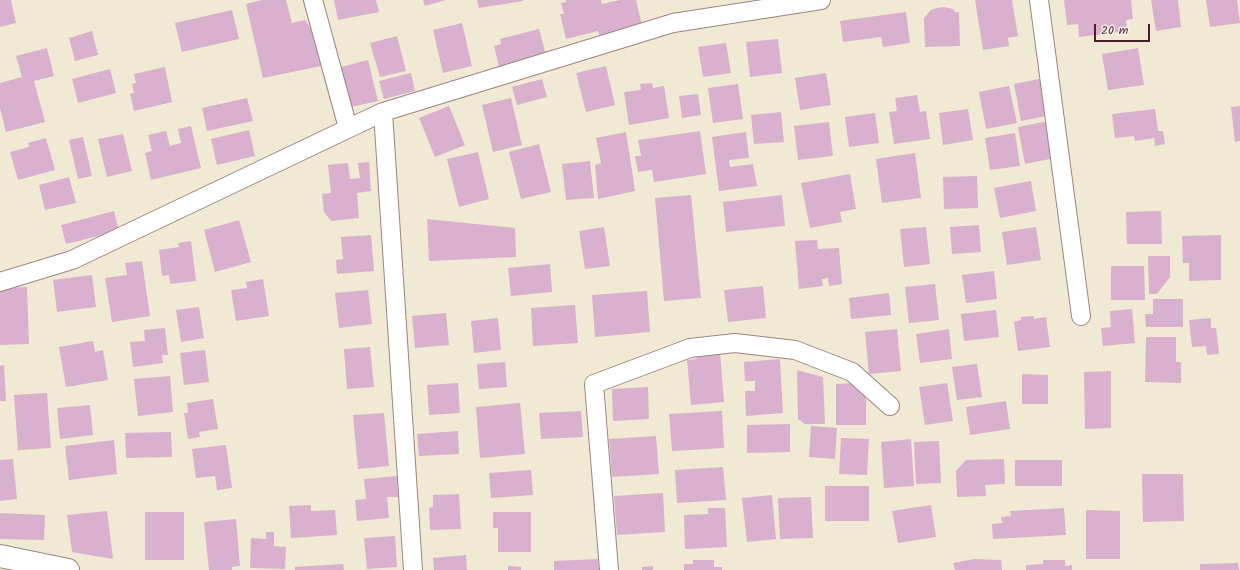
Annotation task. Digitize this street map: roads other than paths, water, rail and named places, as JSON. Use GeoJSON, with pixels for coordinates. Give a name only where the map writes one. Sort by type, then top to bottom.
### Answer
{"type":"FeatureCollection","features":[{"type":"Feature","properties":{"kind":"street"},"geometry":{"type":"LineString","coordinates":[[313,0],[348,128]]}},
{"type":"Feature","properties":{"kind":"street"},"geometry":{"type":"LineString","coordinates":[[0,282],[72,260],[383,112],[673,23],[822,0]]}},
{"type":"Feature","properties":{"kind":"street"},"geometry":{"type":"LineString","coordinates":[[1039,0],[1081,316]]}},
{"type":"Feature","properties":{"kind":"street"},"geometry":{"type":"LineString","coordinates":[[383,112],[413,570]]}},
{"type":"Feature","properties":{"kind":"street"},"geometry":{"type":"LineString","coordinates":[[609,570],[594,384],[690,348],[735,343],[795,350],[852,372],[890,406]]}},
{"type":"Feature","properties":{"kind":"street"},"geometry":{"type":"LineString","coordinates":[[0,556],[68,570]]}}]}
